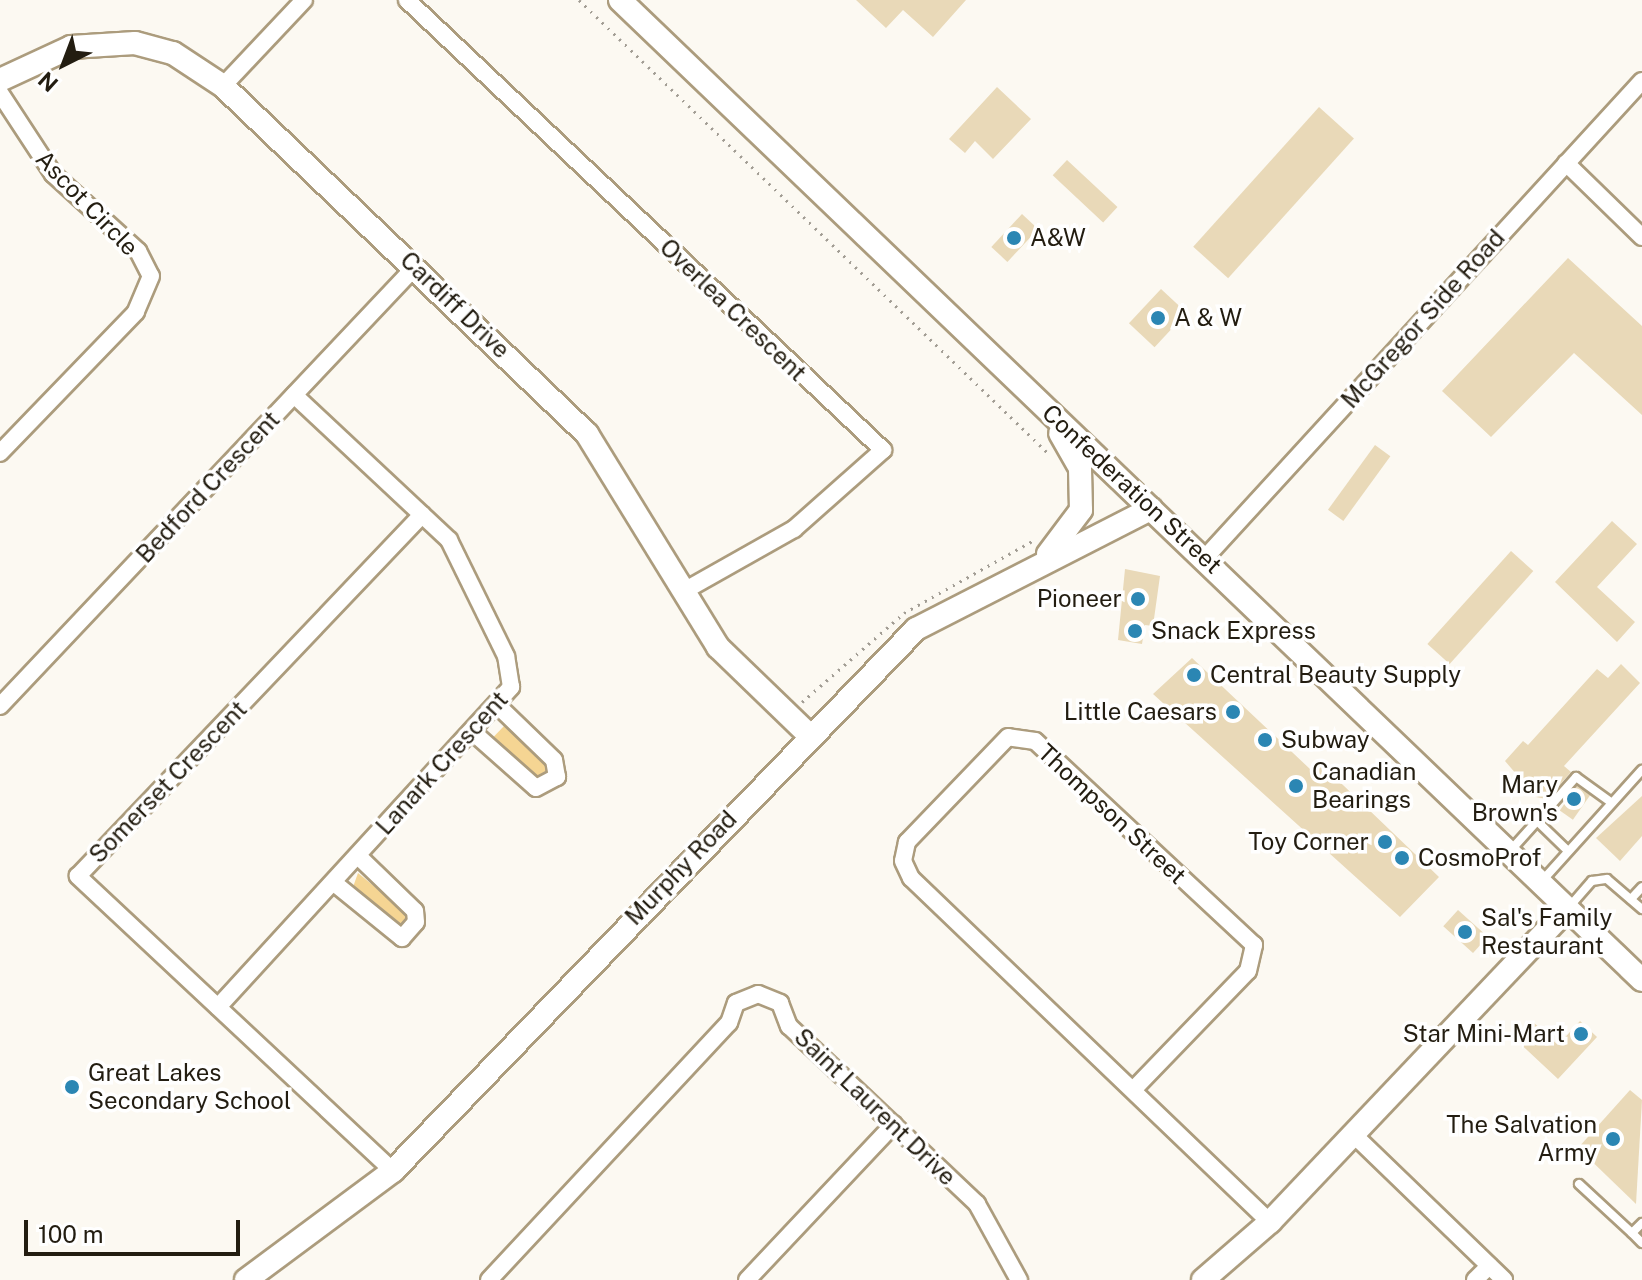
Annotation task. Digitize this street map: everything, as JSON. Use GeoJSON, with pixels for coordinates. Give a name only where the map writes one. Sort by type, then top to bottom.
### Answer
{"type":"FeatureCollection","features":[{"type":"Feature","properties":{"kind":"street"},"geometry":{"type":"LineString","coordinates":[[223,86],[304,0]]}},
{"type":"Feature","properties":{"kind":"street","name":"Overlea Crescent"},"geometry":{"type":"LineString","coordinates":[[407,0],[883,450],[794,529],[684,591]]}},
{"type":"Feature","properties":{"kind":"street","name":"Confederation Street"},"geometry":{"type":"LineString","coordinates":[[620,0],[1642,980]]}},
{"type":"Feature","properties":{"kind":"street","name":"Cardiff Drive"},"geometry":{"type":"LineString","coordinates":[[0,80],[71,47],[135,43],[173,53],[223,86],[415,267],[598,447],[725,655],[808,734]]}},
{"type":"Feature","properties":{"kind":"street","name":"McGregor Side Road"},"geometry":{"type":"LineString","coordinates":[[1205,558],[1642,81]]}},
{"type":"Feature","properties":{"kind":"street","name":"Ascot Circle"},"geometry":{"type":"LineString","coordinates":[[0,93],[53,174],[138,251],[151,276],[136,312],[0,453]]}},
{"type":"Feature","properties":{"kind":"street"},"geometry":{"type":"LineString","coordinates":[[1566,163],[1642,237]]}},
{"type":"Feature","properties":{"kind":"street","name":"Bedford Crescent"},"geometry":{"type":"LineString","coordinates":[[0,706],[415,267]]}},
{"type":"Feature","properties":{"kind":"street","name":"Lanark Crescent"},"geometry":{"type":"LineString","coordinates":[[218,1007],[475,734],[511,687],[506,656],[460,555],[422,515],[294,395]]}},
{"type":"Feature","properties":{"kind":"street"},"geometry":{"type":"LineString","coordinates":[[1040,404],[1082,482],[1081,510],[1042,561]]}},
{"type":"Feature","properties":{"kind":"street","name":"Murphy Road"},"geometry":{"type":"LineString","coordinates":[[246,1280],[393,1171],[808,734],[916,629],[1042,561],[1151,509]]}},
{"type":"Feature","properties":{"kind":"street","name":"Somerset Crescent"},"geometry":{"type":"LineString","coordinates":[[393,1171],[78,876],[422,515]]}},
{"type":"Feature","properties":{"kind":"street"},"geometry":{"type":"LineString","coordinates":[[475,734],[536,788],[557,777],[554,760],[498,706]]}},
{"type":"Feature","properties":{"kind":"street","name":"Thompson Street"},"geometry":{"type":"LineString","coordinates":[[1133,1090],[1248,971],[1254,945],[1035,741],[1008,737],[907,842],[903,861],[911,878],[1270,1222]]}},
{"type":"Feature","properties":{"kind":"street"},"geometry":{"type":"LineString","coordinates":[[333,882],[402,938],[416,922],[415,911],[358,856]]}},
{"type":"Feature","properties":{"kind":"street"},"geometry":{"type":"LineString","coordinates":[[1203,1280],[1270,1222],[1567,909]]}},
{"type":"Feature","properties":{"kind":"street","name":"Saint Laurent Drive"},"geometry":{"type":"LineString","coordinates":[[489,1280],[746,996],[780,1003],[789,1026],[985,1215],[1019,1280]]}},
{"type":"Feature","properties":{"kind":"street"},"geometry":{"type":"LineString","coordinates":[[747,1280],[894,1124]]}},
{"type":"Feature","properties":{"kind":"street"},"geometry":{"type":"LineString","coordinates":[[1353,1134],[1504,1280]]}},
{"type":"Feature","properties":{"kind":"street"},"geometry":{"type":"LineString","coordinates":[[1475,1280],[1489,1266]]}},
{"type":"Feature","properties":{"kind":"lane"},"geometry":{"type":"LineString","coordinates":[[1540,883],[1642,770]]}},
{"type":"Feature","properties":{"kind":"lane"},"geometry":{"type":"LineString","coordinates":[[1509,852],[1576,777],[1612,803]]}},
{"type":"Feature","properties":{"kind":"lane"},"geometry":{"type":"LineString","coordinates":[[1537,821],[1568,851]]}},
{"type":"Feature","properties":{"kind":"lane"},"geometry":{"type":"LineString","coordinates":[[1567,909],[1599,878],[1642,909]]}},
{"type":"Feature","properties":{"kind":"lane"},"geometry":{"type":"LineString","coordinates":[[1631,899],[1642,887]]}},
{"type":"Feature","properties":{"kind":"lane"},"geometry":{"type":"LineString","coordinates":[[1579,1184],[1642,1243]]}},
{"type":"Feature","properties":{"kind":"lane"},"geometry":{"type":"LineString","coordinates":[[1632,1233],[1642,1223]]}},
{"type":"Feature","properties":{"kind":"path"},"geometry":{"type":"LineString","coordinates":[[579,0],[925,326],[1058,464]]}},
{"type":"Feature","properties":{"kind":"path"},"geometry":{"type":"LineString","coordinates":[[788,716],[904,613],[1040,537]]}},
{"type":"Feature","properties":{"kind":"shaded area"},"geometry":{"type":"Polygon","coordinates":[[[505,725],[550,768],[537,781],[492,738],[505,725]]]}},
{"type":"Feature","properties":{"kind":"shaded area"},"geometry":{"type":"Polygon","coordinates":[[[358,873],[409,915],[401,928],[353,887],[358,873]]]}},
{"type":"Feature","properties":{"kind":"building"},"geometry":{"type":"Polygon","coordinates":[[[856,0],[966,0],[933,37],[903,10],[886,28],[856,0]]]}},
{"type":"Feature","properties":{"kind":"building"},"geometry":{"type":"Polygon","coordinates":[[[997,87],[1031,119],[993,159],[975,141],[965,153],[949,139],[997,87]]]}},
{"type":"Feature","properties":{"kind":"building"},"geometry":{"type":"Polygon","coordinates":[[[1319,107],[1354,138],[1228,278],[1193,247],[1319,107]]]}},
{"type":"Feature","properties":{"kind":"building"},"geometry":{"type":"Polygon","coordinates":[[[1067,160],[1117,207],[1103,222],[1053,175],[1067,160]]]}},
{"type":"Feature","properties":{"kind":"building","name":"A&W"},"geometry":{"type":"Polygon","coordinates":[[[1022,214],[1038,229],[1007,262],[991,247],[1022,214]]]}},
{"type":"Feature","properties":{"kind":"building"},"geometry":{"type":"Polygon","coordinates":[[[1568,258],[1642,326],[1642,415],[1574,353],[1491,437],[1442,391],[1568,258]]]}},
{"type":"Feature","properties":{"kind":"building","name":"A & W"},"geometry":{"type":"Polygon","coordinates":[[[1161,289],[1187,313],[1155,347],[1129,323],[1161,289]]]}},
{"type":"Feature","properties":{"kind":"building"},"geometry":{"type":"Polygon","coordinates":[[[1375,445],[1390,456],[1343,521],[1328,510],[1375,445]]]}},
{"type":"Feature","properties":{"kind":"building"},"geometry":{"type":"Polygon","coordinates":[[[1612,521],[1637,544],[1597,587],[1635,622],[1617,642],[1555,582],[1612,521]]]}},
{"type":"Feature","properties":{"kind":"building"},"geometry":{"type":"Polygon","coordinates":[[[1511,551],[1533,571],[1450,664],[1427,644],[1511,551]]]}},
{"type":"Feature","properties":{"kind":"building","name":"Pioneer"},"geometry":{"type":"Polygon","coordinates":[[[1125,569],[1160,576],[1153,626],[1145,625],[1142,644],[1118,640],[1125,569]]]}},
{"type":"Feature","properties":{"kind":"building","name":"Canadian Bearings"},"geometry":{"type":"Polygon","coordinates":[[[1192,658],[1310,769],[1319,762],[1439,877],[1400,917],[1153,694],[1192,658]]]}},
{"type":"Feature","properties":{"kind":"building"},"geometry":{"type":"Polygon","coordinates":[[[1621,664],[1640,683],[1564,766],[1571,772],[1547,799],[1536,797],[1505,761],[1523,741],[1528,745],[1597,669],[1608,678],[1621,664]]]}},
{"type":"Feature","properties":{"kind":"building","name":"Mary Brown's"},"geometry":{"type":"Polygon","coordinates":[[[1577,786],[1590,795],[1573,820],[1560,811],[1577,786]]]}},
{"type":"Feature","properties":{"kind":"building"},"geometry":{"type":"Polygon","coordinates":[[[1642,796],[1642,836],[1620,861],[1596,838],[1642,796]]]}},
{"type":"Feature","properties":{"kind":"building","name":"Sal's Family Restaurant"},"geometry":{"type":"Polygon","coordinates":[[[1458,910],[1488,937],[1473,953],[1443,926],[1458,910]]]}},
{"type":"Feature","properties":{"kind":"building"},"geometry":{"type":"Polygon","coordinates":[[[1532,1021],[1558,1045],[1580,1021],[1597,1037],[1558,1079],[1515,1039],[1532,1021]]]}},
{"type":"Feature","properties":{"kind":"building","name":"The Salvation Army"},"geometry":{"type":"Polygon","coordinates":[[[1630,1090],[1642,1100],[1636,1204],[1578,1148],[1630,1090]]]}},
{"type":"Feature","properties":{"kind":"place","name":"A&W"},"geometry":{"type":"Point","coordinates":[1014,238]}},
{"type":"Feature","properties":{"kind":"place","name":"A & W"},"geometry":{"type":"Point","coordinates":[1158,318]}},
{"type":"Feature","properties":{"kind":"place","name":"Pioneer"},"geometry":{"type":"Point","coordinates":[1138,599]}},
{"type":"Feature","properties":{"kind":"place","name":"Snack Express"},"geometry":{"type":"Point","coordinates":[1135,631]}},
{"type":"Feature","properties":{"kind":"place","name":"Central Beauty Supply"},"geometry":{"type":"Point","coordinates":[1194,675]}},
{"type":"Feature","properties":{"kind":"place","name":"Little Caesars"},"geometry":{"type":"Point","coordinates":[1233,712]}},
{"type":"Feature","properties":{"kind":"place","name":"Subway"},"geometry":{"type":"Point","coordinates":[1265,740]}},
{"type":"Feature","properties":{"kind":"place","name":"Canadian Bearings"},"geometry":{"type":"Point","coordinates":[1296,786]}},
{"type":"Feature","properties":{"kind":"place","name":"Mary Brown's"},"geometry":{"type":"Point","coordinates":[1574,799]}},
{"type":"Feature","properties":{"kind":"place","name":"Toy Corner"},"geometry":{"type":"Point","coordinates":[1385,842]}},
{"type":"Feature","properties":{"kind":"place","name":"CosmoProf"},"geometry":{"type":"Point","coordinates":[1402,858]}},
{"type":"Feature","properties":{"kind":"place","name":"Sal's Family Restaurant"},"geometry":{"type":"Point","coordinates":[1465,932]}},
{"type":"Feature","properties":{"kind":"place","name":"Star Mini-Mart"},"geometry":{"type":"Point","coordinates":[1581,1034]}},
{"type":"Feature","properties":{"kind":"place","name":"Great Lakes Secondary School"},"geometry":{"type":"Point","coordinates":[72,1087]}},
{"type":"Feature","properties":{"kind":"place","name":"The Salvation Army"},"geometry":{"type":"Point","coordinates":[1613,1139]}}]}
